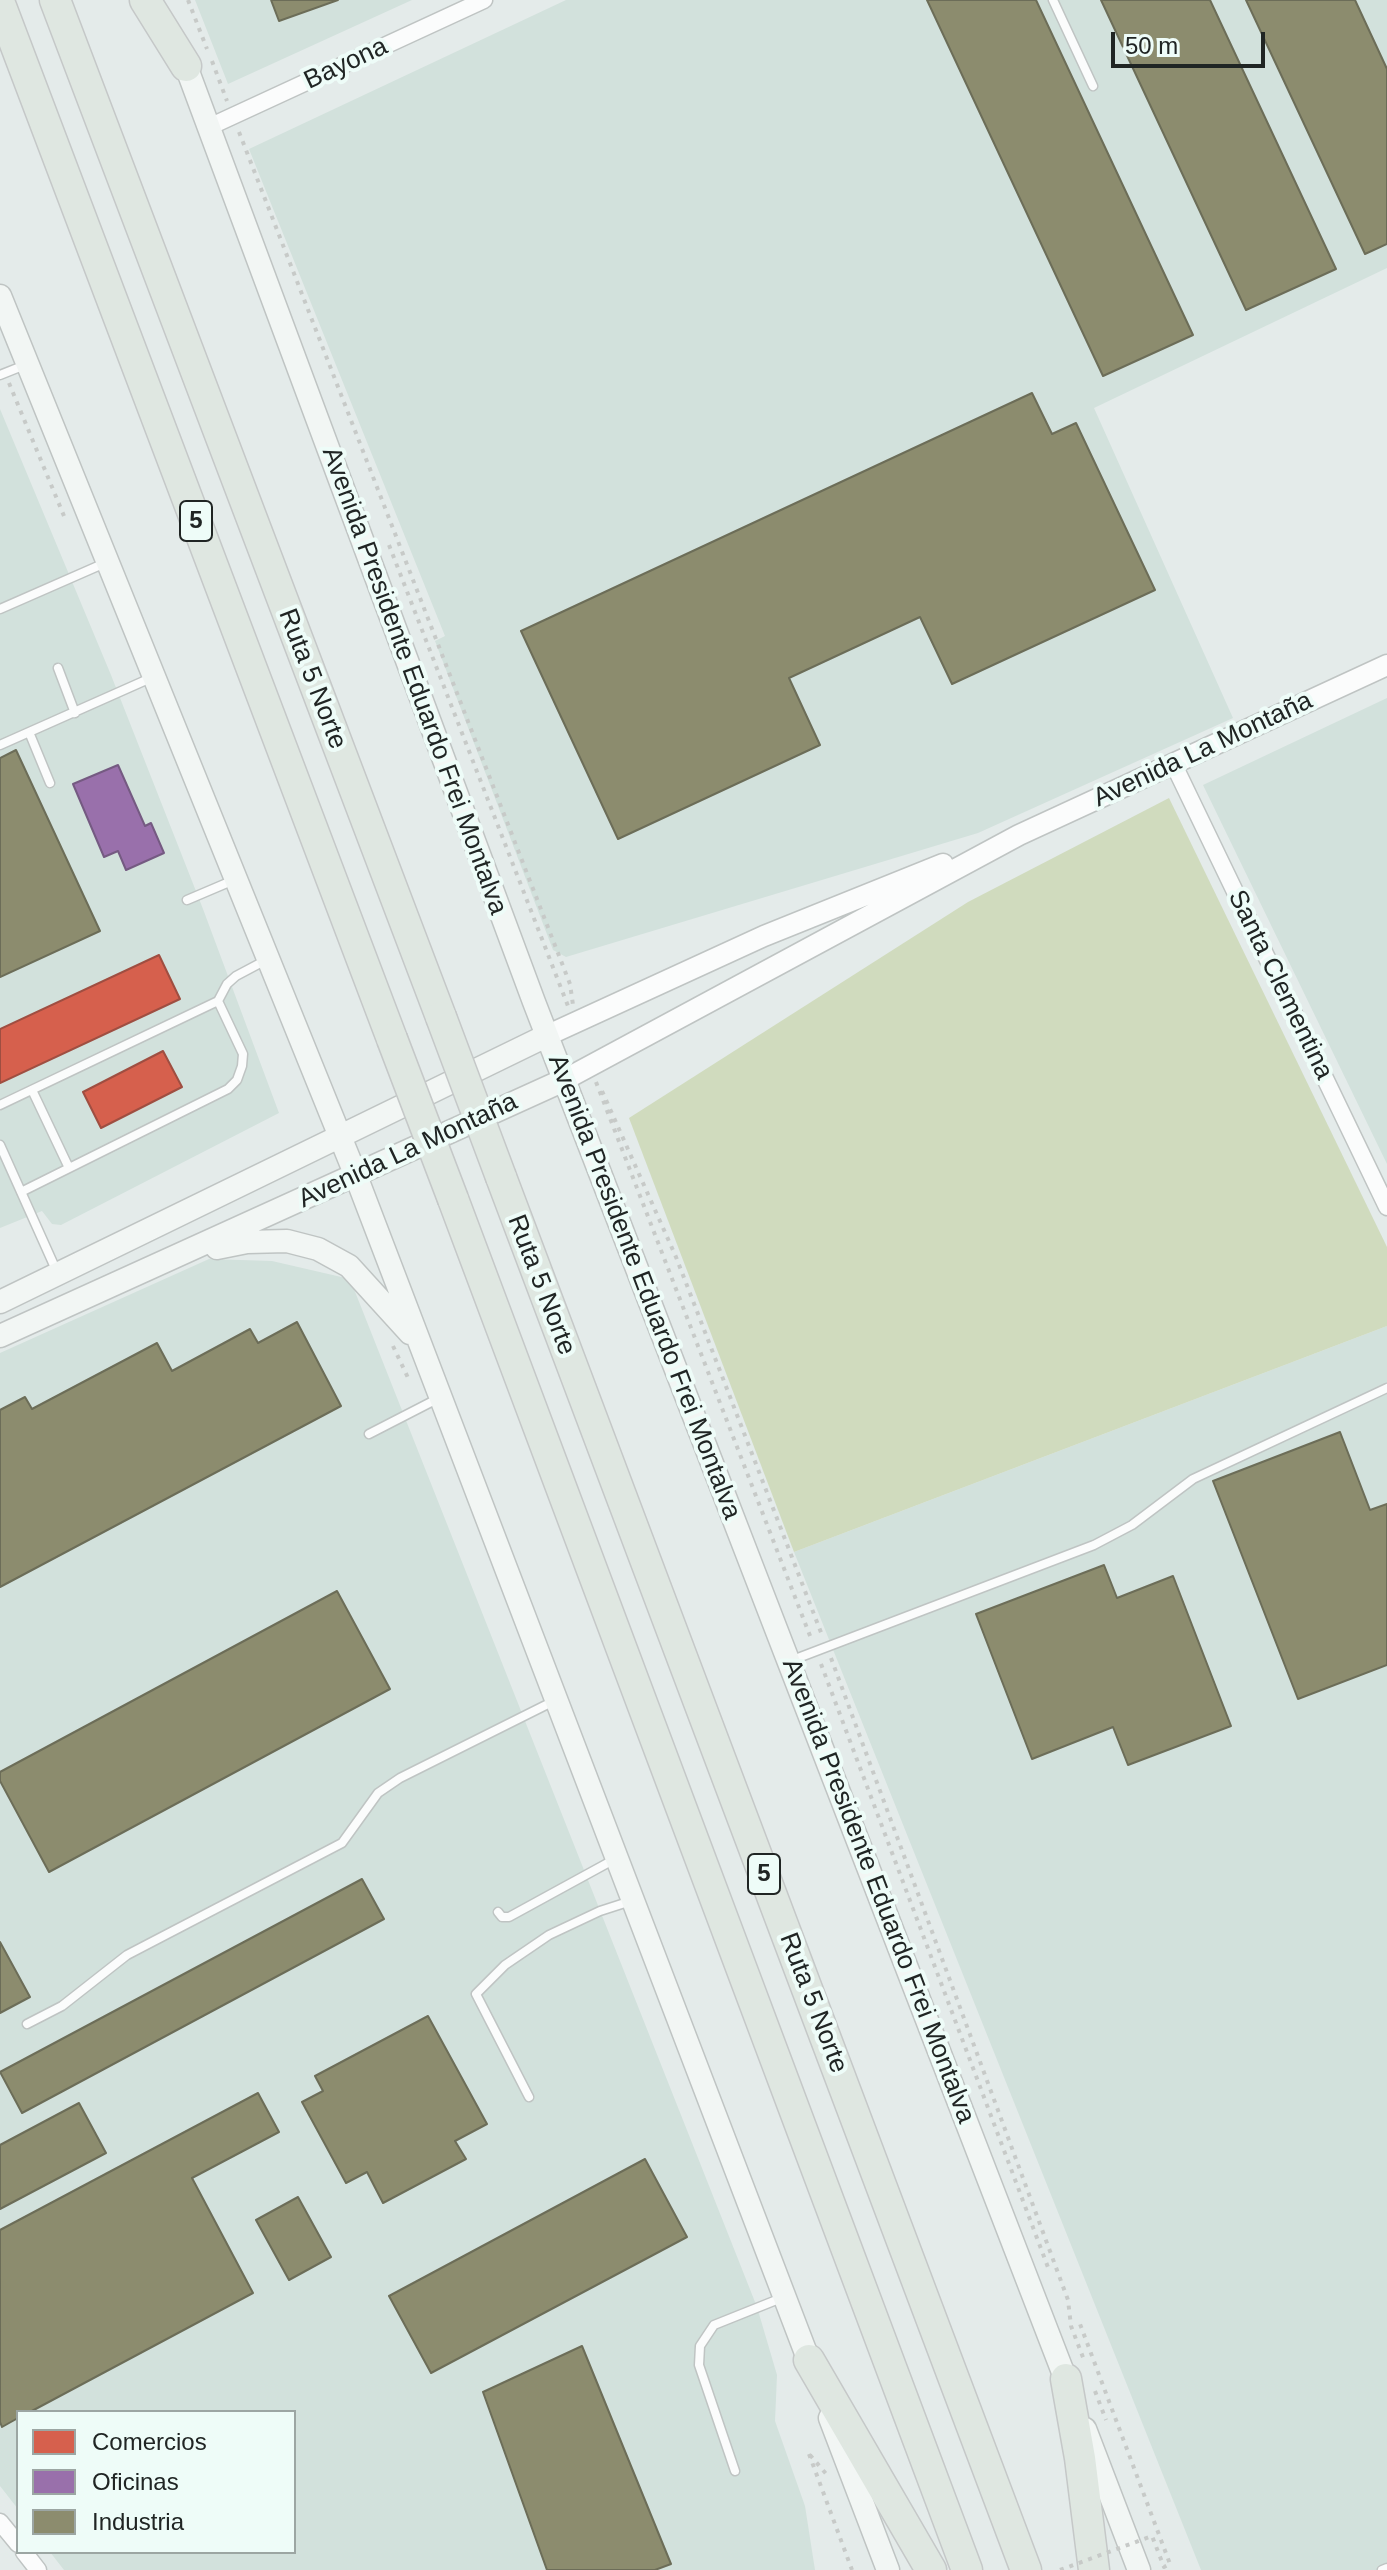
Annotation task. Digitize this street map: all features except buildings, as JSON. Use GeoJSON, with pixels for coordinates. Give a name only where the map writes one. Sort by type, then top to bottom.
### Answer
{"type":"FeatureCollection","features":[{"type":"Feature","properties":{"kind":"highway","name":"Ruta 5 Norte"},"geometry":{"type":"LineString","coordinates":[[55,0],[1026,2570]]}},
{"type":"Feature","properties":{"kind":"highway"},"geometry":{"type":"LineString","coordinates":[[145,0],[186,66]]}},
{"type":"Feature","properties":{"kind":"highway","name":"Ruta 5 Norte"},"geometry":{"type":"LineString","coordinates":[[0,4],[453,1199],[967,2570]]}},
{"type":"Feature","properties":{"kind":"highway"},"geometry":{"type":"LineString","coordinates":[[809,2360],[931,2570]]}},
{"type":"Feature","properties":{"kind":"highway"},"geometry":{"type":"LineString","coordinates":[[1082,2377],[1083,2473],[1094,2570]]}},
{"type":"Feature","properties":{"kind":"main road","name":"Avenida Presidente Eduardo Frei Montalva"},"geometry":{"type":"LineString","coordinates":[[186,66],[416,692],[788,1662],[1082,2377],[1139,2570]]}},
{"type":"Feature","properties":{"kind":"main road"},"geometry":{"type":"LineString","coordinates":[[0,296],[341,1137],[888,2570]]}},
{"type":"Feature","properties":{"kind":"main road","name":"Avenida La Montaña"},"geometry":{"type":"LineString","coordinates":[[0,1302],[546,1036]]}},
{"type":"Feature","properties":{"kind":"main road","name":"Avenida La Montaña"},"geometry":{"type":"LineString","coordinates":[[0,1336],[564,1080]]}},
{"type":"Feature","properties":{"kind":"main road"},"geometry":{"type":"LineString","coordinates":[[165,1261],[247,1242],[287,1241],[304,1244],[349,1266],[381,1298],[422,1348]]}},
{"type":"Feature","properties":{"kind":"street","name":"Avenida Presidente Eduardo Frei Montalva"},"geometry":{"type":"LineString","coordinates":[[161,0],[186,66]]}},
{"type":"Feature","properties":{"kind":"street","name":"Bayona"},"geometry":{"type":"LineString","coordinates":[[209,127],[484,0]]}},
{"type":"Feature","properties":{"kind":"street","name":"Avenida La Montaña"},"geometry":{"type":"LineString","coordinates":[[564,1080],[1019,835],[1387,665]]}},
{"type":"Feature","properties":{"kind":"street","name":"Santa Clementina"},"geometry":{"type":"LineString","coordinates":[[1173,763],[1387,1207]]}},
{"type":"Feature","properties":{"kind":"street","name":"Avenida La Montaña"},"geometry":{"type":"LineString","coordinates":[[546,1036],[835,906],[1019,835]]}},
{"type":"Feature","properties":{"kind":"street"},"geometry":{"type":"LineString","coordinates":[[0,2522],[16,2542]]}},
{"type":"Feature","properties":{"kind":"street"},"geometry":{"type":"LineString","coordinates":[[26,2554],[38,2570]]}},
{"type":"Feature","properties":{"kind":"lane"},"geometry":{"type":"LineString","coordinates":[[1053,0],[1093,86]]}},
{"type":"Feature","properties":{"kind":"lane"},"geometry":{"type":"LineString","coordinates":[[0,375],[29,364]]}},
{"type":"Feature","properties":{"kind":"lane"},"geometry":{"type":"LineString","coordinates":[[0,609],[109,562]]}},
{"type":"Feature","properties":{"kind":"lane"},"geometry":{"type":"LineString","coordinates":[[58,668],[75,713]]}},
{"type":"Feature","properties":{"kind":"lane"},"geometry":{"type":"LineString","coordinates":[[0,745],[155,676]]}},
{"type":"Feature","properties":{"kind":"lane"},"geometry":{"type":"LineString","coordinates":[[29,732],[50,783]]}},
{"type":"Feature","properties":{"kind":"lane"},"geometry":{"type":"LineString","coordinates":[[187,900],[237,879]]}},
{"type":"Feature","properties":{"kind":"lane"},"geometry":{"type":"LineString","coordinates":[[0,1105],[218,1001],[227,984],[236,976],[269,959]]}},
{"type":"Feature","properties":{"kind":"lane"},"geometry":{"type":"LineString","coordinates":[[21,1192],[228,1089],[237,1080],[243,1054],[218,1001]]}},
{"type":"Feature","properties":{"kind":"lane"},"geometry":{"type":"LineString","coordinates":[[32,1090],[69,1168]]}},
{"type":"Feature","properties":{"kind":"lane"},"geometry":{"type":"LineString","coordinates":[[0,1145],[57,1273]]}},
{"type":"Feature","properties":{"kind":"lane"},"geometry":{"type":"LineString","coordinates":[[788,1662],[1094,1545],[1132,1525],[1193,1479],[1387,1388]]}},
{"type":"Feature","properties":{"kind":"lane"},"geometry":{"type":"LineString","coordinates":[[369,1434],[441,1397]]}},
{"type":"Feature","properties":{"kind":"lane"},"geometry":{"type":"LineString","coordinates":[[27,2024],[62,2006],[127,1955],[342,1843],[378,1793],[400,1778],[557,1700]]}},
{"type":"Feature","properties":{"kind":"lane"},"geometry":{"type":"LineString","coordinates":[[498,1912],[502,1917],[509,1917],[617,1858]]}},
{"type":"Feature","properties":{"kind":"lane"},"geometry":{"type":"LineString","coordinates":[[529,2097],[476,1994],[505,1965],[549,1935],[600,1911],[633,1900]]}},
{"type":"Feature","properties":{"kind":"lane"},"geometry":{"type":"LineString","coordinates":[[735,2471],[699,2365],[700,2346],[714,2325],[784,2297]]}},
{"type":"Feature","properties":{"kind":"path"},"geometry":{"type":"LineString","coordinates":[[188,0],[570,984],[575,1023]]}},
{"type":"Feature","properties":{"kind":"path"},"geometry":{"type":"LineString","coordinates":[[384,531],[575,1023]]}},
{"type":"Feature","properties":{"kind":"path"},"geometry":{"type":"LineString","coordinates":[[590,1067],[676,1257],[827,1647],[1068,2300],[1082,2377],[1109,2426]]}},
{"type":"Feature","properties":{"kind":"path"},"geometry":{"type":"LineString","coordinates":[[590,1067],[816,1652],[1050,2274]]}},
{"type":"Feature","properties":{"kind":"path"},"geometry":{"type":"LineString","coordinates":[[1061,2304],[1065,2328],[1101,2428]]}},
{"type":"Feature","properties":{"kind":"path"},"geometry":{"type":"LineString","coordinates":[[1060,2570],[1152,2536],[1164,2567],[1170,2564],[1080,2324]]}},
{"type":"Feature","properties":{"kind":"path"},"geometry":{"type":"LineString","coordinates":[[809,2454],[852,2570]]}},
{"type":"Feature","properties":{"kind":"path"},"geometry":{"type":"LineString","coordinates":[[1138,2527],[1143,2542]]}},
{"type":"Feature","properties":{"kind":"path"},"geometry":{"type":"LineString","coordinates":[[1146,2527],[1163,2570]]}},
{"type":"Feature","properties":{"kind":"shaded area"},"geometry":{"type":"Polygon","coordinates":[[[195,0],[412,0],[228,84],[195,0]]]}},
{"type":"Feature","properties":{"kind":"shaded area"},"geometry":{"type":"Polygon","coordinates":[[[566,0],[1387,0],[1387,268],[1094,408],[1233,718],[978,833],[566,957],[553,950],[435,641],[445,636],[249,149],[566,0]]]}},
{"type":"Feature","properties":{"kind":"shaded area"},"geometry":{"type":"Polygon","coordinates":[[[0,409],[111,675],[279,1113],[61,1225],[52,1224],[42,1211],[0,1228],[0,409]]]}},
{"type":"Feature","properties":{"kind":"shaded area"},"geometry":{"type":"Polygon","coordinates":[[[1387,698],[1387,1164],[1203,785],[1387,698]]]}},
{"type":"Feature","properties":{"kind":"shaded area"},"geometry":{"type":"Polygon","coordinates":[[[209,1259],[272,1261],[350,1279],[757,2307],[777,2375],[775,2421],[805,2506],[815,2570],[64,2570],[52,2554],[296,2554],[296,2410],[16,2410],[16,2506],[0,2486],[0,1353],[209,1259]]]}},
{"type":"Feature","properties":{"kind":"shaded area"},"geometry":{"type":"Polygon","coordinates":[[[1387,1326],[1387,2570],[1201,2570],[794,1552],[1387,1326]]]}},
{"type":"Feature","properties":{"kind":"green space"},"geometry":{"type":"Polygon","coordinates":[[[1169,798],[1387,1247],[1387,1326],[794,1552],[629,1118],[968,902],[1169,798]]]}}]}
